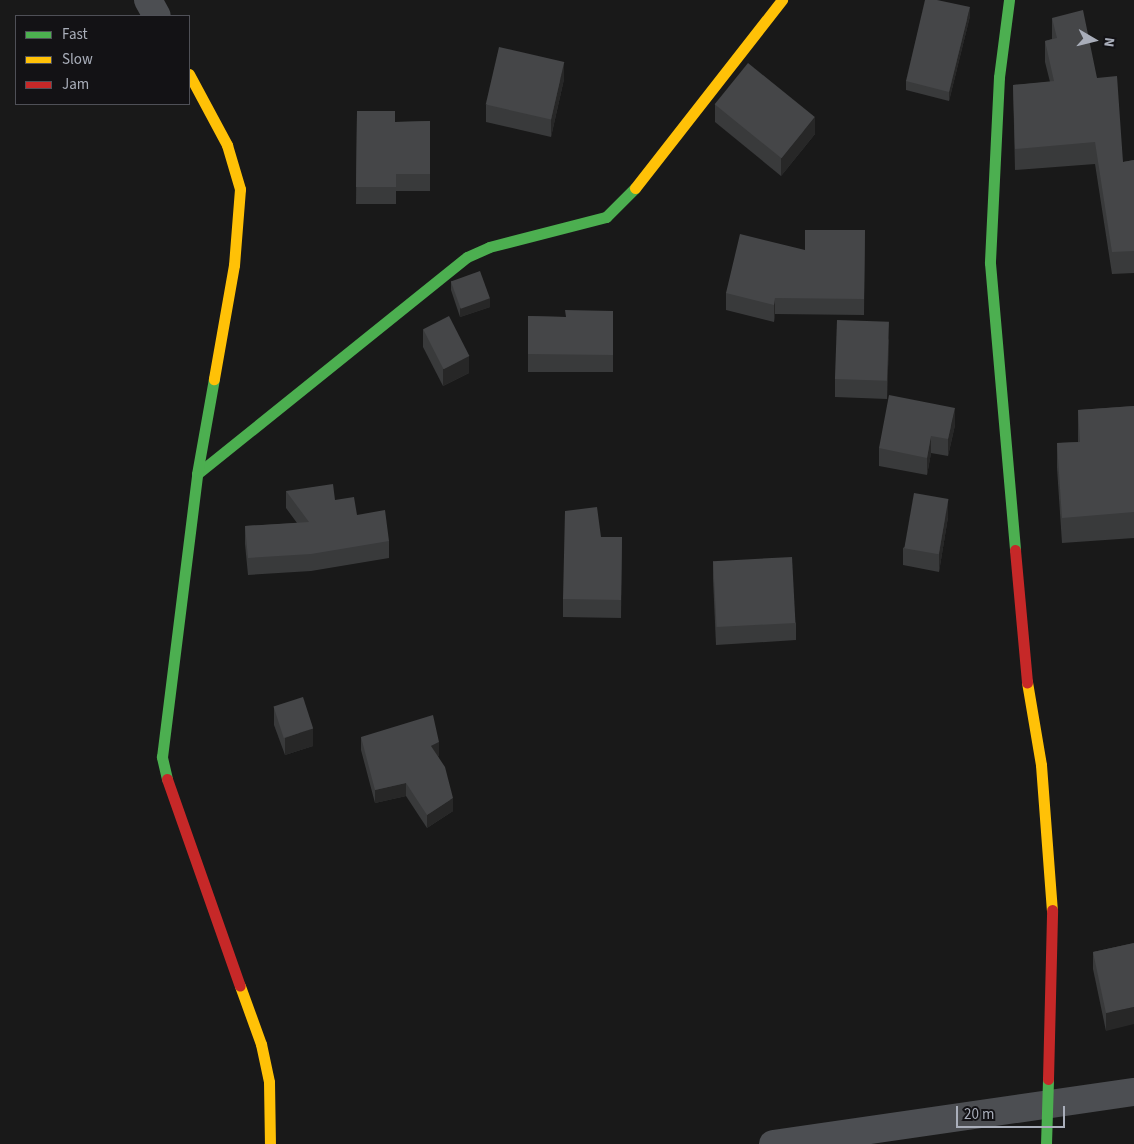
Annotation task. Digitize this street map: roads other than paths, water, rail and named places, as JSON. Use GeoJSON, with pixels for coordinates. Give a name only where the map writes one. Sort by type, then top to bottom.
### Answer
{"type":"FeatureCollection","features":[{"type":"Feature","properties":{"kind":"street"},"geometry":{"type":"LineString","coordinates":[[148,0],[156,15]]}},
{"type":"Feature","properties":{"kind":"street"},"geometry":{"type":"LineString","coordinates":[[197,474],[467,257],[489,247],[606,217],[624,201],[782,0]]}},
{"type":"Feature","properties":{"kind":"street"},"geometry":{"type":"LineString","coordinates":[[1009,0],[999,77],[990,263],[1025,673],[1041,765],[1050,858],[1046,1144]]}},
{"type":"Feature","properties":{"kind":"street"},"geometry":{"type":"LineString","coordinates":[[190,76],[227,145],[240,189],[234,265],[197,474],[162,757],[261,1044],[269,1082],[270,1144]]}},
{"type":"Feature","properties":{"kind":"street"},"geometry":{"type":"LineString","coordinates":[[773,1144],[1134,1092]]}}]}
